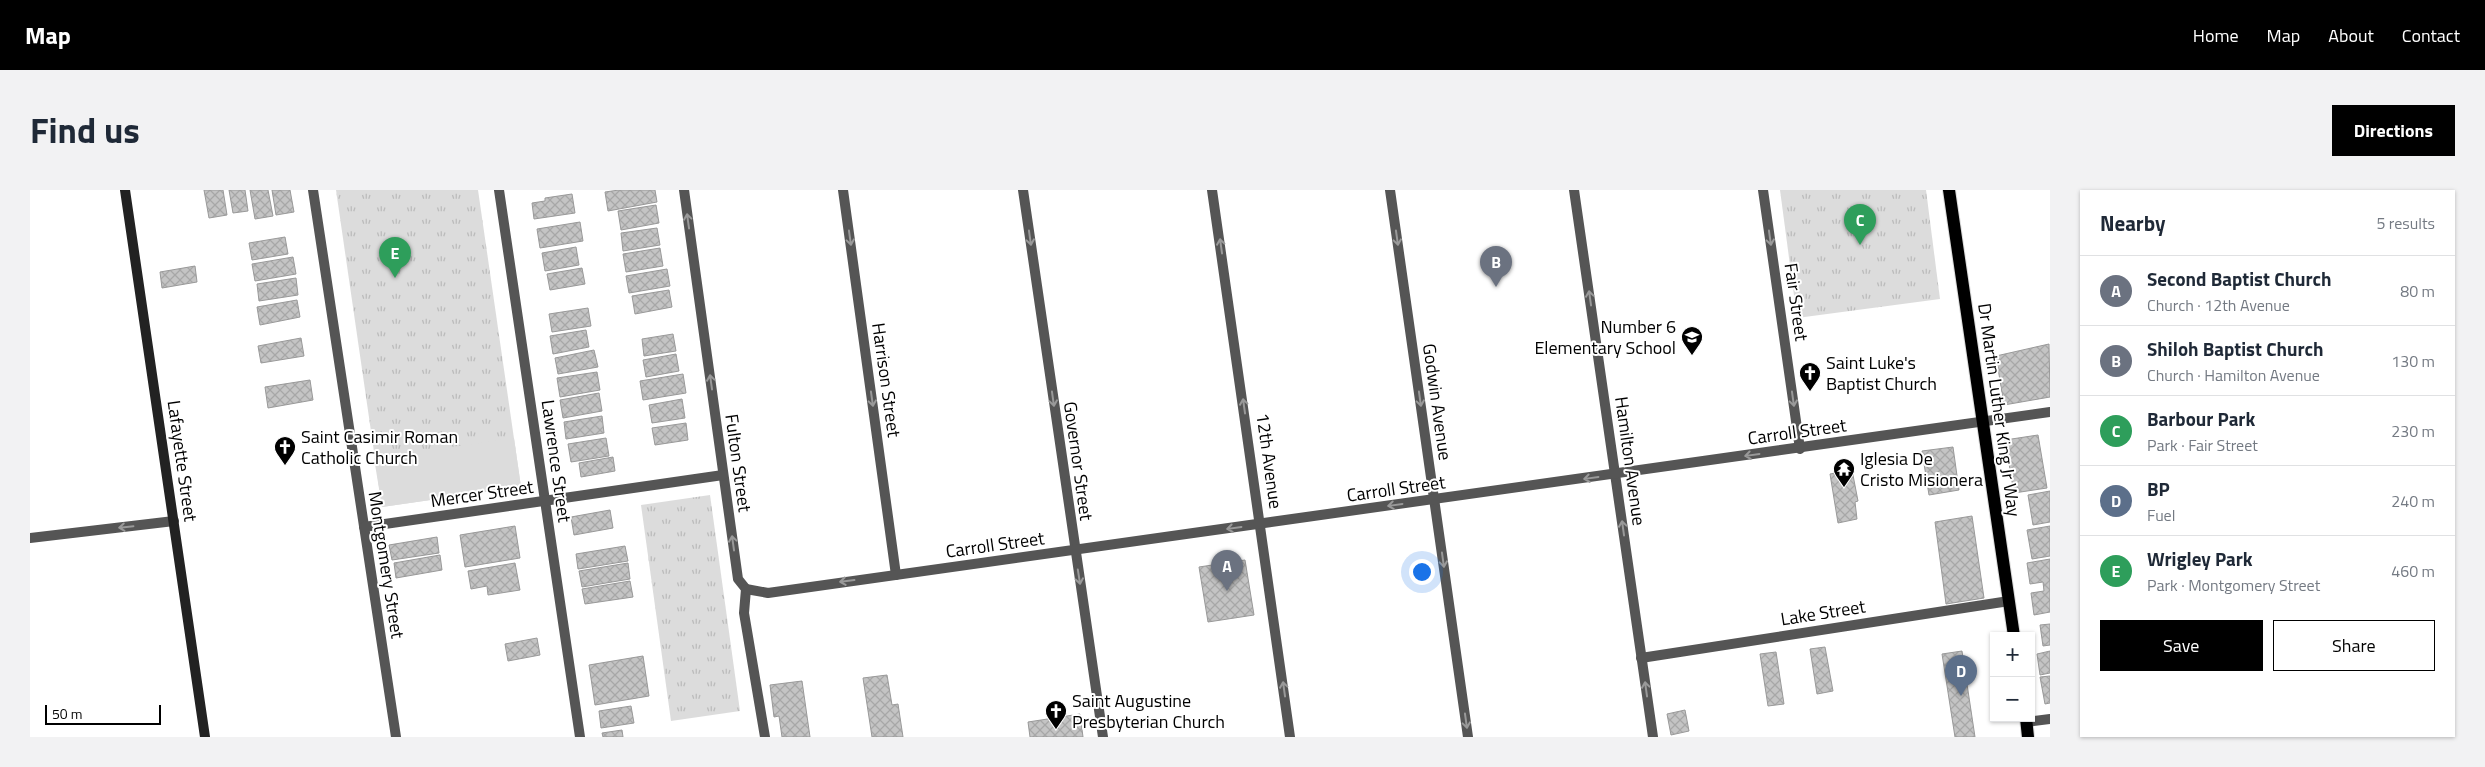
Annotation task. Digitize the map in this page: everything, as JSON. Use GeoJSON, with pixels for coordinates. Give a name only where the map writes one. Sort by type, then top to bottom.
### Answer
{"type":"FeatureCollection","features":[{"type":"Feature","properties":{"kind":"main road","name":"Lafayette Street"},"geometry":{"type":"LineString","coordinates":[[125,190],[206,737]]}},
{"type":"Feature","properties":{"kind":"main road","name":"Dr Martin Luther King Jr Way"},"geometry":{"type":"LineString","coordinates":[[1949,190],[2013,632]]}},
{"type":"Feature","properties":{"kind":"main road"},"geometry":{"type":"LineString","coordinates":[[2026,722],[2028,737]]}},
{"type":"Feature","properties":{"kind":"street","name":"Montgomery Street"},"geometry":{"type":"LineString","coordinates":[[312,190],[396,737]]}},
{"type":"Feature","properties":{"kind":"street","name":"Lawrence Street"},"geometry":{"type":"LineString","coordinates":[[499,190],[580,737]]}},
{"type":"Feature","properties":{"kind":"street","name":"Fulton Street"},"geometry":{"type":"LineString","coordinates":[[684,190],[738,579],[746,589],[744,613],[765,737]]}},
{"type":"Feature","properties":{"kind":"street","name":"Harrison Street"},"geometry":{"type":"LineString","coordinates":[[844,190],[896,575]]}},
{"type":"Feature","properties":{"kind":"street","name":"Governor Street"},"geometry":{"type":"LineString","coordinates":[[1023,190],[1074,551],[1103,737]]}},
{"type":"Feature","properties":{"kind":"street","name":"12th Avenue"},"geometry":{"type":"LineString","coordinates":[[1212,190],[1290,737]]}},
{"type":"Feature","properties":{"kind":"street","name":"Godwin Avenue"},"geometry":{"type":"LineString","coordinates":[[1390,190],[1468,737]]}},
{"type":"Feature","properties":{"kind":"street","name":"Hamilton Avenue"},"geometry":{"type":"LineString","coordinates":[[1574,190],[1653,737]]}},
{"type":"Feature","properties":{"kind":"street","name":"Fair Street"},"geometry":{"type":"LineString","coordinates":[[1763,190],[1800,449]]}},
{"type":"Feature","properties":{"kind":"street","name":"Carroll Street"},"geometry":{"type":"LineString","coordinates":[[746,589],[768,592],[1074,551],[2050,412]]}},
{"type":"Feature","properties":{"kind":"street","name":"Mercer Street"},"geometry":{"type":"LineString","coordinates":[[364,527],[723,475]]}},
{"type":"Feature","properties":{"kind":"street"},"geometry":{"type":"LineString","coordinates":[[30,538],[174,522]]}},
{"type":"Feature","properties":{"kind":"street","name":"Lake Street"},"geometry":{"type":"LineString","coordinates":[[1641,658],[2009,601]]}},
{"type":"Feature","properties":{"kind":"street"},"geometry":{"type":"LineString","coordinates":[[2035,719],[2050,718]]}},
{"type":"Feature","properties":{"kind":"green space"},"geometry":{"type":"Polygon","coordinates":[[[336,190],[478,190],[521,487],[382,507],[336,190]]]}},
{"type":"Feature","properties":{"kind":"green space"},"geometry":{"type":"Polygon","coordinates":[[[1780,190],[1926,190],[1940,299],[1797,318],[1780,190]]]}},
{"type":"Feature","properties":{"kind":"green space"},"geometry":{"type":"Polygon","coordinates":[[[514,438],[521,487],[382,507],[374,458],[514,438]]]}},
{"type":"Feature","properties":{"kind":"green space"},"geometry":{"type":"Polygon","coordinates":[[[710,495],[740,711],[671,721],[641,505],[710,495]]]}},
{"type":"Feature","properties":{"kind":"building"},"geometry":{"type":"Polygon","coordinates":[[[204,190],[223,190],[227,215],[209,218],[204,190]]]}},
{"type":"Feature","properties":{"kind":"building"},"geometry":{"type":"Polygon","coordinates":[[[229,190],[245,190],[248,211],[233,213],[229,190]]]}},
{"type":"Feature","properties":{"kind":"building"},"geometry":{"type":"Polygon","coordinates":[[[250,190],[268,190],[273,216],[255,219],[250,190]]]}},
{"type":"Feature","properties":{"kind":"building"},"geometry":{"type":"Polygon","coordinates":[[[272,190],[290,190],[294,212],[276,215],[272,190]]]}},
{"type":"Feature","properties":{"kind":"building"},"geometry":{"type":"Polygon","coordinates":[[[655,190],[657,202],[608,211],[605,192],[655,190]]]}},
{"type":"Feature","properties":{"kind":"building"},"geometry":{"type":"Polygon","coordinates":[[[572,194],[575,213],[534,219],[532,203],[545,201],[545,198],[572,194]]]}},
{"type":"Feature","properties":{"kind":"building"},"geometry":{"type":"Polygon","coordinates":[[[656,205],[659,223],[621,230],[618,211],[656,205]]]}},
{"type":"Feature","properties":{"kind":"building"},"geometry":{"type":"Polygon","coordinates":[[[580,222],[583,241],[540,248],[537,229],[580,222]]]}},
{"type":"Feature","properties":{"kind":"building"},"geometry":{"type":"Polygon","coordinates":[[[657,228],[660,245],[623,251],[621,233],[657,228]]]}},
{"type":"Feature","properties":{"kind":"building"},"geometry":{"type":"Polygon","coordinates":[[[285,237],[288,254],[252,260],[249,243],[285,237]]]}},
{"type":"Feature","properties":{"kind":"building"},"geometry":{"type":"Polygon","coordinates":[[[576,247],[579,265],[545,271],[542,253],[576,247]]]}},
{"type":"Feature","properties":{"kind":"building"},"geometry":{"type":"Polygon","coordinates":[[[660,248],[663,266],[626,272],[623,254],[660,248]]]}},
{"type":"Feature","properties":{"kind":"building"},"geometry":{"type":"Polygon","coordinates":[[[293,257],[296,274],[255,281],[252,264],[293,257]]]}},
{"type":"Feature","properties":{"kind":"building"},"geometry":{"type":"Polygon","coordinates":[[[195,266],[197,282],[162,288],[160,272],[195,266]]]}},
{"type":"Feature","properties":{"kind":"building"},"geometry":{"type":"Polygon","coordinates":[[[582,268],[585,284],[550,290],[547,274],[582,268]]]}},
{"type":"Feature","properties":{"kind":"building"},"geometry":{"type":"Polygon","coordinates":[[[667,269],[670,286],[629,293],[626,276],[667,269]]]}},
{"type":"Feature","properties":{"kind":"building"},"geometry":{"type":"Polygon","coordinates":[[[296,278],[298,295],[259,301],[257,284],[296,278]]]}},
{"type":"Feature","properties":{"kind":"building"},"geometry":{"type":"Polygon","coordinates":[[[669,290],[672,307],[635,314],[632,296],[669,290]]]}},
{"type":"Feature","properties":{"kind":"building"},"geometry":{"type":"Polygon","coordinates":[[[297,300],[300,317],[260,325],[257,307],[297,300]]]}},
{"type":"Feature","properties":{"kind":"building"},"geometry":{"type":"Polygon","coordinates":[[[588,308],[591,326],[552,332],[549,314],[588,308]]]}},
{"type":"Feature","properties":{"kind":"building"},"geometry":{"type":"Polygon","coordinates":[[[586,330],[589,347],[553,354],[550,336],[586,330]]]}},
{"type":"Feature","properties":{"kind":"building"},"geometry":{"type":"Polygon","coordinates":[[[673,334],[676,351],[644,356],[642,339],[673,334]]]}},
{"type":"Feature","properties":{"kind":"building"},"geometry":{"type":"Polygon","coordinates":[[[301,338],[304,356],[261,363],[258,346],[301,338]]]}},
{"type":"Feature","properties":{"kind":"building"},"geometry":{"type":"Polygon","coordinates":[[[2049,344],[2050,397],[2004,405],[1996,356],[2049,344]]]}},
{"type":"Feature","properties":{"kind":"building"},"geometry":{"type":"Polygon","coordinates":[[[594,350],[598,367],[558,374],[555,358],[594,350]]]}},
{"type":"Feature","properties":{"kind":"building"},"geometry":{"type":"Polygon","coordinates":[[[676,354],[679,371],[646,377],[643,360],[676,354]]]}},
{"type":"Feature","properties":{"kind":"building"},"geometry":{"type":"Polygon","coordinates":[[[597,372],[600,390],[560,397],[557,378],[597,372]]]}},
{"type":"Feature","properties":{"kind":"building"},"geometry":{"type":"Polygon","coordinates":[[[683,374],[686,393],[643,400],[640,381],[683,374]]]}},
{"type":"Feature","properties":{"kind":"building"},"geometry":{"type":"Polygon","coordinates":[[[310,380],[313,400],[268,408],[265,387],[310,380]]]}},
{"type":"Feature","properties":{"kind":"building"},"geometry":{"type":"Polygon","coordinates":[[[599,393],[602,411],[563,418],[560,400],[599,393]]]}},
{"type":"Feature","properties":{"kind":"building"},"geometry":{"type":"Polygon","coordinates":[[[682,399],[685,418],[652,423],[649,405],[682,399]]]}},
{"type":"Feature","properties":{"kind":"building"},"geometry":{"type":"Polygon","coordinates":[[[602,416],[604,433],[566,439],[564,422],[602,416]]]}},
{"type":"Feature","properties":{"kind":"building"},"geometry":{"type":"Polygon","coordinates":[[[686,423],[688,440],[655,445],[652,428],[686,423]]]}},
{"type":"Feature","properties":{"kind":"building"},"geometry":{"type":"Polygon","coordinates":[[[2038,435],[2047,488],[2014,493],[2005,440],[2038,435]]]}},
{"type":"Feature","properties":{"kind":"building"},"geometry":{"type":"Polygon","coordinates":[[[606,438],[609,456],[571,462],[568,444],[606,438]]]}},
{"type":"Feature","properties":{"kind":"building"},"geometry":{"type":"Polygon","coordinates":[[[1953,447],[1959,490],[1929,495],[1922,451],[1953,447]]]}},
{"type":"Feature","properties":{"kind":"building"},"geometry":{"type":"Polygon","coordinates":[[[613,457],[615,471],[581,477],[579,463],[613,457]]]}},
{"type":"Feature","properties":{"kind":"building","name":"Iglesia De Cristo Misionera"},"geometry":{"type":"Polygon","coordinates":[[[1852,470],[1858,501],[1855,502],[1857,519],[1838,523],[1830,474],[1852,470]]]}},
{"type":"Feature","properties":{"kind":"building"},"geometry":{"type":"Polygon","coordinates":[[[2050,491],[2050,522],[2033,525],[2028,495],[2050,491]]]}},
{"type":"Feature","properties":{"kind":"building"},"geometry":{"type":"Polygon","coordinates":[[[610,510],[613,528],[574,535],[571,517],[610,510]]]}},
{"type":"Feature","properties":{"kind":"building"},"geometry":{"type":"Polygon","coordinates":[[[1972,516],[1984,598],[1946,604],[1935,522],[1972,516]]]}},
{"type":"Feature","properties":{"kind":"building"},"geometry":{"type":"Polygon","coordinates":[[[515,526],[520,558],[465,567],[460,535],[515,526]]]}},
{"type":"Feature","properties":{"kind":"building"},"geometry":{"type":"Polygon","coordinates":[[[2050,526],[2050,556],[2032,559],[2027,530],[2050,526]]]}},
{"type":"Feature","properties":{"kind":"building"},"geometry":{"type":"Polygon","coordinates":[[[437,537],[439,553],[392,560],[389,545],[437,537]]]}},
{"type":"Feature","properties":{"kind":"building"},"geometry":{"type":"Polygon","coordinates":[[[625,546],[628,561],[578,569],[576,554],[625,546]]]}},
{"type":"Feature","properties":{"kind":"building"},"geometry":{"type":"Polygon","coordinates":[[[440,555],[442,570],[396,578],[394,563],[440,555]]]}},
{"type":"Feature","properties":{"kind":"building"},"geometry":{"type":"Polygon","coordinates":[[[2050,559],[2050,612],[2034,615],[2031,593],[2044,591],[2043,582],[2030,584],[2027,563],[2050,559]]]}},
{"type":"Feature","properties":{"kind":"building"},"geometry":{"type":"Polygon","coordinates":[[[1245,560],[1254,615],[1208,622],[1199,567],[1245,560]]]}},
{"type":"Feature","properties":{"kind":"building"},"geometry":{"type":"Polygon","coordinates":[[[515,563],[520,590],[488,595],[487,586],[471,589],[468,571],[515,563]]]}},
{"type":"Feature","properties":{"kind":"building"},"geometry":{"type":"Polygon","coordinates":[[[628,563],[630,579],[582,587],[579,571],[628,563]]]}},
{"type":"Feature","properties":{"kind":"building"},"geometry":{"type":"Polygon","coordinates":[[[630,581],[633,597],[585,604],[582,589],[630,581]]]}},
{"type":"Feature","properties":{"kind":"building"},"geometry":{"type":"Polygon","coordinates":[[[2050,624],[2050,645],[2043,646],[2040,625],[2050,624]]]}},
{"type":"Feature","properties":{"kind":"building"},"geometry":{"type":"Polygon","coordinates":[[[537,638],[540,655],[508,661],[505,644],[537,638]]]}},
{"type":"Feature","properties":{"kind":"building"},"geometry":{"type":"Polygon","coordinates":[[[1825,647],[1833,691],[1817,694],[1810,649],[1825,647]]]}},
{"type":"Feature","properties":{"kind":"building"},"geometry":{"type":"Polygon","coordinates":[[[1962,651],[1975,737],[1955,737],[1942,654],[1962,651]]]}},
{"type":"Feature","properties":{"kind":"building"},"geometry":{"type":"Polygon","coordinates":[[[2050,651],[2050,673],[2040,675],[2037,654],[2050,651]]]}},
{"type":"Feature","properties":{"kind":"building"},"geometry":{"type":"Polygon","coordinates":[[[1776,652],[1784,704],[1768,706],[1760,654],[1776,652]]]}},
{"type":"Feature","properties":{"kind":"building"},"geometry":{"type":"Polygon","coordinates":[[[643,656],[649,696],[595,705],[589,665],[643,656]]]}},
{"type":"Feature","properties":{"kind":"building"},"geometry":{"type":"Polygon","coordinates":[[[887,675],[892,705],[898,704],[903,737],[872,737],[863,678],[887,675]]]}},
{"type":"Feature","properties":{"kind":"building"},"geometry":{"type":"Polygon","coordinates":[[[2050,676],[2050,703],[2045,704],[2040,677],[2050,676]]]}},
{"type":"Feature","properties":{"kind":"building"},"geometry":{"type":"Polygon","coordinates":[[[802,681],[810,737],[782,737],[779,716],[774,717],[770,685],[802,681]]]}},
{"type":"Feature","properties":{"kind":"building"},"geometry":{"type":"Polygon","coordinates":[[[631,706],[634,723],[601,728],[599,711],[631,706]]]}},
{"type":"Feature","properties":{"kind":"building"},"geometry":{"type":"Polygon","coordinates":[[[1685,710],[1689,731],[1671,735],[1667,714],[1685,710]]]}},
{"type":"Feature","properties":{"kind":"building","name":"Saint Augustine Presbyterian Church"},"geometry":{"type":"Polygon","coordinates":[[[1080,714],[1083,737],[1030,737],[1028,722],[1080,714]]]}},
{"type":"Feature","properties":{"kind":"building"},"geometry":{"type":"Polygon","coordinates":[[[622,730],[623,737],[603,737],[602,733],[622,730]]]}},
{"type":"Feature","properties":{"kind":"place","name":"Barbour Park"},"geometry":{"type":"Point","coordinates":[1860,245]}},
{"type":"Feature","properties":{"kind":"place","name":"Wrigley Park"},"geometry":{"type":"Point","coordinates":[395,278]}},
{"type":"Feature","properties":{"kind":"place","name":"Shiloh Baptist Church"},"geometry":{"type":"Point","coordinates":[1496,287]}},
{"type":"Feature","properties":{"kind":"place","name":"Number 6 Elementary School"},"geometry":{"type":"Point","coordinates":[1692,356]}},
{"type":"Feature","properties":{"kind":"place","name":"Saint Luke's Baptist Church"},"geometry":{"type":"Point","coordinates":[1810,392]}},
{"type":"Feature","properties":{"kind":"place","name":"Saint Casimir Roman Catholic Church"},"geometry":{"type":"Point","coordinates":[285,466]}},
{"type":"Feature","properties":{"kind":"place","name":"Iglesia De Cristo Misionera"},"geometry":{"type":"Point","coordinates":[1844,488]}},
{"type":"Feature","properties":{"kind":"place","name":"Second Baptist Church"},"geometry":{"type":"Point","coordinates":[1227,591]}},
{"type":"Feature","properties":{"kind":"place","name":"BP"},"geometry":{"type":"Point","coordinates":[1961,696]}},
{"type":"Feature","properties":{"kind":"place","name":"Saint Augustine Presbyterian Church"},"geometry":{"type":"Point","coordinates":[1056,730]}}]}
